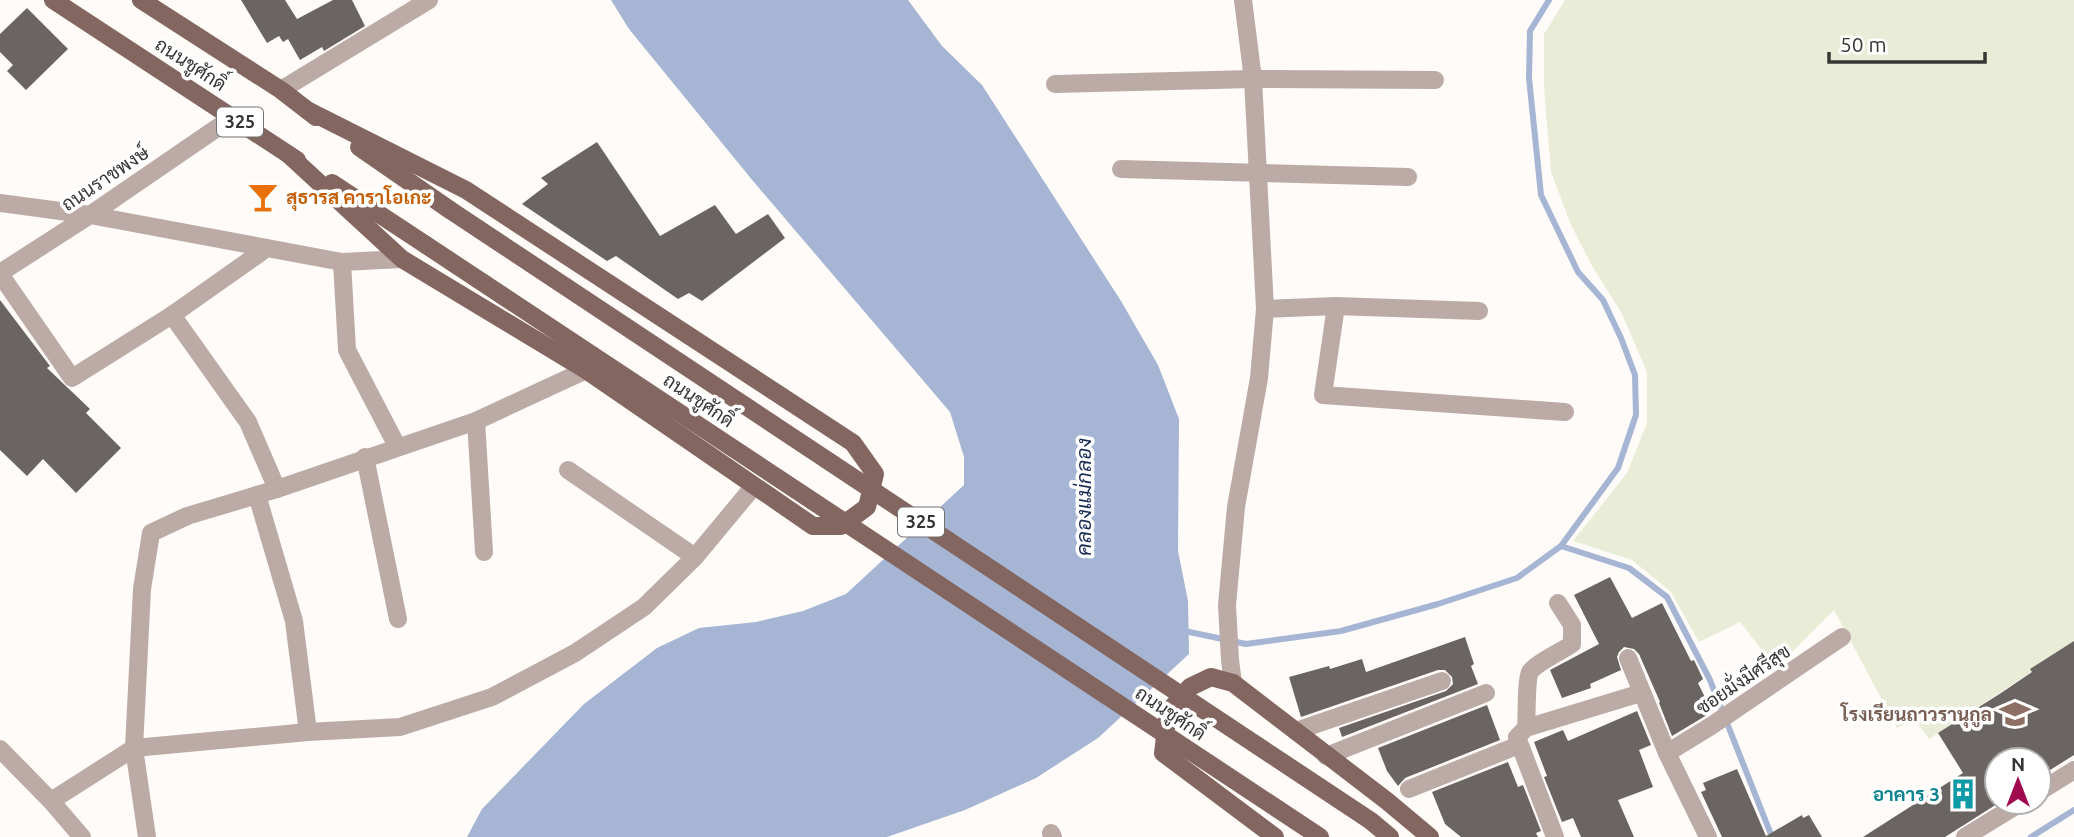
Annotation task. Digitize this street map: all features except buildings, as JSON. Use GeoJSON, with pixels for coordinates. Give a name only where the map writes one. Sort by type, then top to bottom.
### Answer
{"type":"FeatureCollection","features":[{"type":"Feature","properties":{"kind":"main road","name":"ถนนชูศักดิ์"},"geometry":{"type":"LineString","coordinates":[[53,0],[1320,837]]}},
{"type":"Feature","properties":{"kind":"main road","name":"ถนนชูศักดิ์"},"geometry":{"type":"LineString","coordinates":[[141,0],[281,90],[450,209],[1371,821],[1390,837]]}},
{"type":"Feature","properties":{"kind":"main road"},"geometry":{"type":"LineString","coordinates":[[289,155],[402,259],[586,370],[813,526],[841,526],[867,507],[875,474],[853,443],[466,190],[307,110]]}},
{"type":"Feature","properties":{"kind":"main road"},"geometry":{"type":"LineString","coordinates":[[1275,837],[1163,753],[1168,712],[1189,687],[1211,677],[1233,683],[1430,837]]}},
{"type":"Feature","properties":{"kind":"street"},"geometry":{"type":"LineString","coordinates":[[281,90],[429,0]]}},
{"type":"Feature","properties":{"kind":"street"},"geometry":{"type":"LineString","coordinates":[[1233,683],[1227,605],[1236,507],[1259,377],[1265,309],[1253,79],[1242,0]]}},
{"type":"Feature","properties":{"kind":"street"},"geometry":{"type":"LineString","coordinates":[[1055,84],[1253,79],[1434,80]]}},
{"type":"Feature","properties":{"kind":"street","name":"ถนนราชพงษ์"},"geometry":{"type":"LineString","coordinates":[[0,273],[233,117]]}},
{"type":"Feature","properties":{"kind":"street"},"geometry":{"type":"LineString","coordinates":[[1121,169],[1408,177]]}},
{"type":"Feature","properties":{"kind":"street"},"geometry":{"type":"LineString","coordinates":[[0,202],[90,215],[342,262],[402,259]]}},
{"type":"Feature","properties":{"kind":"street"},"geometry":{"type":"LineString","coordinates":[[0,273],[72,378],[172,316],[267,248]]}},
{"type":"Feature","properties":{"kind":"street"},"geometry":{"type":"LineString","coordinates":[[342,262],[347,351],[397,446]]}},
{"type":"Feature","properties":{"kind":"street"},"geometry":{"type":"LineString","coordinates":[[1265,309],[1336,306],[1479,311]]}},
{"type":"Feature","properties":{"kind":"street"},"geometry":{"type":"LineString","coordinates":[[1336,306],[1323,395],[1565,412]]}},
{"type":"Feature","properties":{"kind":"street"},"geometry":{"type":"LineString","coordinates":[[172,316],[248,422],[277,489]]}},
{"type":"Feature","properties":{"kind":"street"},"geometry":{"type":"LineString","coordinates":[[147,837],[134,748],[142,589],[151,534],[187,516],[277,489],[476,421],[586,370]]}},
{"type":"Feature","properties":{"kind":"street"},"geometry":{"type":"LineString","coordinates":[[476,421],[484,552]]}},
{"type":"Feature","properties":{"kind":"street"},"geometry":{"type":"LineString","coordinates":[[365,457],[398,618]]}},
{"type":"Feature","properties":{"kind":"street"},"geometry":{"type":"LineString","coordinates":[[568,470],[695,557]]}},
{"type":"Feature","properties":{"kind":"street"},"geometry":{"type":"LineString","coordinates":[[51,801],[134,748],[308,732],[400,727],[492,697],[575,653],[644,607],[695,557],[754,485]]}},
{"type":"Feature","properties":{"kind":"street"},"geometry":{"type":"LineString","coordinates":[[257,495],[294,621],[308,732]]}},
{"type":"Feature","properties":{"kind":"street"},"geometry":{"type":"LineString","coordinates":[[1527,727],[1527,680],[1531,669],[1572,644],[1572,625],[1558,603]]}},
{"type":"Feature","properties":{"kind":"street","name":"ซอยมั่งมีศรีสุข"},"geometry":{"type":"LineString","coordinates":[[1667,753],[1842,637]]}},
{"type":"Feature","properties":{"kind":"street"},"geometry":{"type":"LineString","coordinates":[[1628,658],[1667,753],[1708,837]]}},
{"type":"Feature","properties":{"kind":"street"},"geometry":{"type":"LineString","coordinates":[[1296,731],[1441,681]]}},
{"type":"Feature","properties":{"kind":"street"},"geometry":{"type":"LineString","coordinates":[[1326,756],[1486,692]]}},
{"type":"Feature","properties":{"kind":"street"},"geometry":{"type":"LineString","coordinates":[[1555,837],[1517,737],[1527,727],[1641,692]]}},
{"type":"Feature","properties":{"kind":"street"},"geometry":{"type":"LineString","coordinates":[[1409,789],[1519,745]]}},
{"type":"Feature","properties":{"kind":"street"},"geometry":{"type":"LineString","coordinates":[[0,750],[51,801],[82,837]]}},
{"type":"Feature","properties":{"kind":"street"},"geometry":{"type":"LineString","coordinates":[[2053,783],[2074,770]]}},
{"type":"Feature","properties":{"kind":"street"},"geometry":{"type":"LineString","coordinates":[[1965,837],[1999,816]]}},
{"type":"Feature","properties":{"kind":"green space"},"geometry":{"type":"Polygon","coordinates":[[[1565,0],[2074,0],[2074,644],[1929,739],[1914,719],[1897,728],[1834,610],[1776,668],[1740,622],[1699,642],[1671,592],[1632,560],[1573,541],[1627,473],[1647,423],[1647,372],[1621,312],[1592,266],[1571,225],[1551,172],[1544,88],[1544,34],[1565,0]]]}},
{"type":"Feature","properties":{"kind":"water","name":"คลองแม่กลอง"},"geometry":{"type":"Polygon","coordinates":[[[611,0],[908,0],[942,46],[982,85],[1121,301],[1158,365],[1179,419],[1178,551],[1188,601],[1189,654],[1098,738],[1036,778],[965,810],[887,837],[467,837],[482,809],[584,704],[657,648],[699,628],[756,622],[803,611],[846,594],[964,485],[964,457],[950,412],[753,181],[629,29],[611,0]]]}},
{"type":"Feature","properties":{"kind":"waterway"},"geometry":{"type":"LineString","coordinates":[[1180,630],[1246,644],[1341,631],[1438,604],[1517,578],[1561,546],[1618,468],[1636,415],[1635,375],[1603,300],[1578,272],[1541,195],[1529,78],[1530,31],[1549,0]]}},
{"type":"Feature","properties":{"kind":"waterway"},"geometry":{"type":"LineString","coordinates":[[1561,546],[1629,568],[1667,597],[1710,680],[1772,837]]}},
{"type":"Feature","properties":{"kind":"waterway"},"geometry":{"type":"LineString","coordinates":[[2031,837],[2074,810]]}},
{"type":"Feature","properties":{"kind":"place","name":"สุธารส คาราโอเกะ"},"geometry":{"type":"Point","coordinates":[263,197]}},
{"type":"Feature","properties":{"kind":"place","name":"โรงเรียนถาวรานุกูล"},"geometry":{"type":"Point","coordinates":[2015,714]}},
{"type":"Feature","properties":{"kind":"place","name":"อาคาร 3"},"geometry":{"type":"Point","coordinates":[1963,794]}}]}
